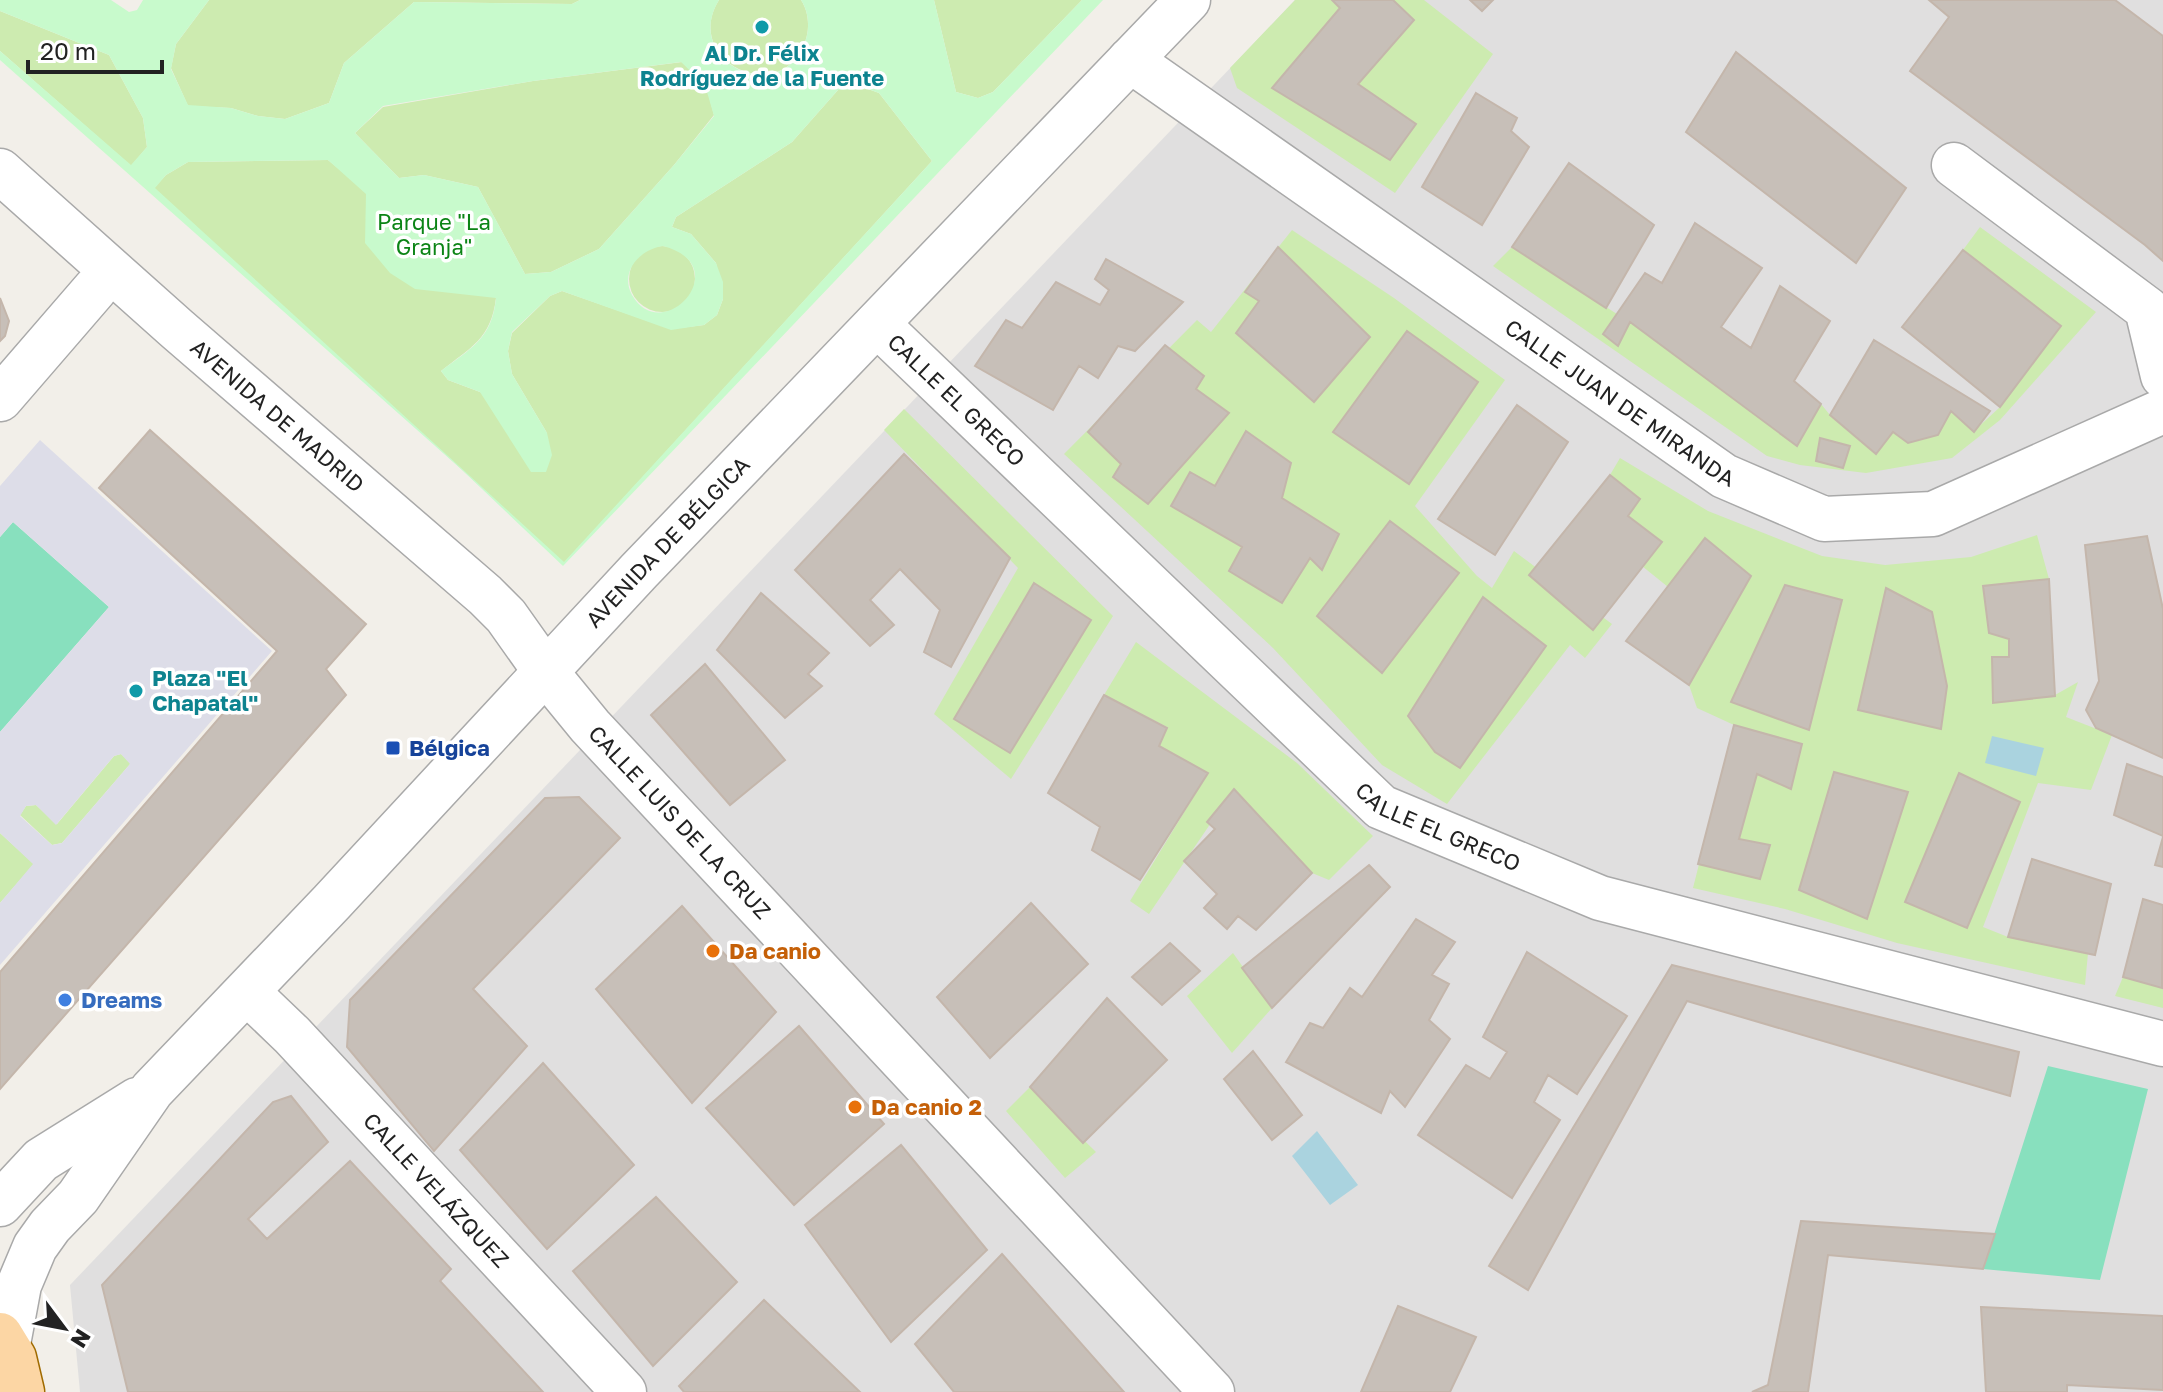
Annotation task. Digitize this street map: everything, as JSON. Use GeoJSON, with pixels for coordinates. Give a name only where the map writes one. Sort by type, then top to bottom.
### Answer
{"type":"FeatureCollection","features":[{"type":"Feature","properties":{"kind":"main road"},"geometry":{"type":"LineString","coordinates":[[4,1340],[20,1375],[22,1392]]}},
{"type":"Feature","properties":{"kind":"street","name":"AVENIDA DE BÉLGICA"},"geometry":{"type":"LineString","coordinates":[[4,1340],[19,1285],[35,1247],[78,1197],[152,1090],[545,671],[1188,0]]}},
{"type":"Feature","properties":{"kind":"street","name":"CALLE JUAN DE MIRANDA"},"geometry":{"type":"LineString","coordinates":[[1130,60],[1724,476],[1824,519],[1933,514],[2163,411]]}},
{"type":"Feature","properties":{"kind":"street"},"geometry":{"type":"LineString","coordinates":[[1954,165],[2147,309],[2163,376]]}},
{"type":"Feature","properties":{"kind":"street","name":"AVENIDA DE MADRID"},"geometry":{"type":"LineString","coordinates":[[0,171],[177,329],[485,595],[506,616],[545,671]]}},
{"type":"Feature","properties":{"kind":"street"},"geometry":{"type":"LineString","coordinates":[[0,399],[95,289]]}},
{"type":"Feature","properties":{"kind":"street","name":"CALLE EL GRECO"},"geometry":{"type":"LineString","coordinates":[[877,324],[1381,807],[1600,898],[2163,1044]]}},
{"type":"Feature","properties":{"kind":"street","name":"CALLE LUIS DE LA CRUZ"},"geometry":{"type":"LineString","coordinates":[[545,671],[590,726],[1212,1392]]}},
{"type":"Feature","properties":{"kind":"street","name":"CALLE VELÁZQUEZ"},"geometry":{"type":"LineString","coordinates":[[247,992],[292,1035],[624,1392]]}},
{"type":"Feature","properties":{"kind":"street","name":"AVENIDA DE BÉLGICA"},"geometry":{"type":"LineString","coordinates":[[0,1204],[41,1160],[152,1090]]}},
{"type":"Feature","properties":{"kind":"shaded area"},"geometry":{"type":"Polygon","coordinates":[[[1295,0],[2163,0],[2163,1392],[80,1392],[70,1285],[1295,0]]]}},
{"type":"Feature","properties":{"kind":"shaded area","name":"Plaza \"El Chapatal\""},"geometry":{"type":"Polygon","coordinates":[[[40,440],[272,651],[0,965],[0,903],[33,864],[0,833],[0,732],[109,607],[13,522],[0,537],[0,486],[40,440]],[[121,754],[114,756],[56,825],[36,805],[26,806],[20,816],[52,845],[62,843],[130,764],[121,754]]]}},
{"type":"Feature","properties":{"kind":"green space","name":"Parque \"La Granja\""},"geometry":{"type":"Polygon","coordinates":[[[0,0],[111,0],[129,12],[137,10],[143,0],[209,0],[176,44],[171,69],[188,105],[231,108],[258,116],[285,119],[329,103],[344,63],[414,2],[572,4],[580,0],[719,0],[711,22],[713,42],[723,58],[739,69],[757,75],[776,72],[793,62],[805,42],[808,21],[801,0],[934,0],[956,92],[978,98],[993,92],[1082,0],[1103,0],[563,566],[461,469],[0,60],[0,51],[131,165],[147,147],[143,118],[109,55],[0,11],[0,0]],[[681,62],[533,81],[383,106],[355,133],[399,178],[424,175],[478,187],[525,274],[551,272],[599,249],[714,116],[705,85],[681,62]],[[868,89],[838,90],[792,142],[676,217],[672,227],[691,234],[716,263],[723,282],[723,299],[717,315],[704,325],[671,330],[562,291],[550,296],[512,332],[508,351],[512,374],[547,433],[552,455],[546,472],[531,472],[480,392],[448,380],[441,371],[471,349],[485,333],[496,298],[415,289],[390,273],[365,243],[366,194],[328,160],[188,162],[166,175],[155,188],[564,562],[932,161],[879,93],[868,89]],[[663,246],[640,256],[628,278],[632,295],[645,309],[660,313],[675,308],[687,298],[694,284],[694,270],[684,256],[663,246]]]}},
{"type":"Feature","properties":{"kind":"green space"},"geometry":{"type":"Polygon","coordinates":[[[209,0],[580,0],[572,4],[414,2],[344,63],[329,103],[285,119],[258,116],[231,108],[188,106],[171,68],[176,44],[209,0]]]}},
{"type":"Feature","properties":{"kind":"green space"},"geometry":{"type":"Polygon","coordinates":[[[719,0],[801,0],[807,15],[808,32],[793,62],[776,72],[757,74],[739,69],[723,58],[713,42],[711,22],[719,0]]]}},
{"type":"Feature","properties":{"kind":"green space"},"geometry":{"type":"Polygon","coordinates":[[[934,0],[1082,0],[993,92],[978,98],[956,92],[934,0]]]}},
{"type":"Feature","properties":{"kind":"green space"},"geometry":{"type":"Polygon","coordinates":[[[1295,0],[1424,0],[1493,54],[1395,193],[1237,88],[1230,68],[1295,0]]]}},
{"type":"Feature","properties":{"kind":"green space"},"geometry":{"type":"Polygon","coordinates":[[[0,11],[109,55],[143,118],[147,147],[131,166],[0,51],[0,11]]]}},
{"type":"Feature","properties":{"kind":"green space"},"geometry":{"type":"Polygon","coordinates":[[[682,62],[706,85],[714,115],[599,249],[551,272],[525,274],[478,187],[424,175],[399,178],[355,133],[383,107],[533,81],[682,62]]]}},
{"type":"Feature","properties":{"kind":"green space"},"geometry":{"type":"Polygon","coordinates":[[[868,89],[879,93],[932,161],[564,563],[154,188],[166,175],[188,162],[328,160],[496,298],[490,323],[478,341],[441,371],[448,380],[480,392],[547,433],[512,374],[508,351],[512,333],[550,296],[562,291],[671,329],[704,325],[717,315],[723,299],[716,263],[691,234],[672,227],[676,217],[792,142],[838,90],[868,89]]]}},
{"type":"Feature","properties":{"kind":"green space"},"geometry":{"type":"Polygon","coordinates":[[[1980,227],[2096,312],[2000,420],[1952,458],[1866,473],[1800,465],[1767,456],[1493,266],[1512,247],[1617,314],[1618,344],[1630,322],[1797,445],[1821,404],[1876,454],[1893,432],[1908,443],[1938,435],[1951,411],[1974,431],[2000,407],[1963,250],[1980,227]]]}},
{"type":"Feature","properties":{"kind":"green space"},"geometry":{"type":"Polygon","coordinates":[[[1292,230],[1394,298],[1505,380],[1415,506],[1477,576],[1492,588],[1514,551],[1612,624],[1585,658],[1570,645],[1447,804],[1382,765],[1273,648],[1064,454],[1197,320],[1211,332],[1292,230]]]}},
{"type":"Feature","properties":{"kind":"green space"},"geometry":{"type":"Polygon","coordinates":[[[662,246],[675,249],[685,256],[692,266],[695,279],[692,292],[685,302],[675,309],[662,312],[649,309],[639,302],[632,292],[629,279],[632,266],[639,256],[649,249],[662,246]]]}},
{"type":"Feature","properties":{"kind":"green space"},"geometry":{"type":"Polygon","coordinates":[[[904,409],[1113,616],[1011,779],[934,714],[1018,568],[884,430],[904,409]]]}},
{"type":"Feature","properties":{"kind":"green space"},"geometry":{"type":"Polygon","coordinates":[[[1620,458],[1708,511],[1822,556],[1885,565],[1971,557],[2037,535],[2049,579],[2055,695],[2078,682],[2066,717],[2112,735],[2091,790],[2038,783],[1983,927],[2008,937],[2088,953],[2085,985],[1897,943],[1785,909],[1693,888],[1734,725],[1697,708],[1689,685],[1751,576],[1668,587],[1642,566],[1628,516],[1640,499],[1610,475],[1620,458]]]}},
{"type":"Feature","properties":{"kind":"green space"},"geometry":{"type":"Polygon","coordinates":[[[13,522],[109,607],[0,732],[0,537],[13,522]]]}},
{"type":"Feature","properties":{"kind":"green space"},"geometry":{"type":"Polygon","coordinates":[[[1136,642],[1297,763],[1373,836],[1329,880],[1312,873],[1234,789],[1149,914],[1130,901],[1208,773],[1159,746],[1167,727],[1104,695],[1136,642]]]}},
{"type":"Feature","properties":{"kind":"green space"},"geometry":{"type":"Polygon","coordinates":[[[121,754],[131,763],[62,843],[52,845],[20,815],[26,806],[36,805],[57,824],[114,756],[121,754]]]}},
{"type":"Feature","properties":{"kind":"green space"},"geometry":{"type":"Polygon","coordinates":[[[0,833],[34,864],[0,903],[0,833]]]}},
{"type":"Feature","properties":{"kind":"green space"},"geometry":{"type":"Polygon","coordinates":[[[1233,953],[1272,1008],[1232,1053],[1187,996],[1233,953]]]}},
{"type":"Feature","properties":{"kind":"green space"},"geometry":{"type":"Polygon","coordinates":[[[2163,973],[2163,1008],[2115,996],[2123,977],[2161,987],[2163,973]]]}},
{"type":"Feature","properties":{"kind":"green space"},"geometry":{"type":"Polygon","coordinates":[[[2048,1066],[2148,1089],[2100,1280],[1983,1269],[2048,1066]]]}},
{"type":"Feature","properties":{"kind":"green space"},"geometry":{"type":"Polygon","coordinates":[[[1030,1087],[1096,1152],[1065,1178],[1006,1111],[1030,1087]]]}},
{"type":"Feature","properties":{"kind":"water"},"geometry":{"type":"Polygon","coordinates":[[[1992,736],[2044,748],[2036,776],[1985,763],[1992,736]]]}},
{"type":"Feature","properties":{"kind":"water"},"geometry":{"type":"Polygon","coordinates":[[[1317,1131],[1358,1185],[1330,1205],[1292,1156],[1317,1131]]]}},
{"type":"Feature","properties":{"kind":"building"},"geometry":{"type":"Polygon","coordinates":[[[1332,0],[1393,0],[1414,20],[1358,84],[1416,124],[1390,160],[1272,88],[1340,8],[1332,0]]]}},
{"type":"Feature","properties":{"kind":"building"},"geometry":{"type":"Polygon","coordinates":[[[1470,0],[1493,0],[1482,11],[1470,0]]]}},
{"type":"Feature","properties":{"kind":"building"},"geometry":{"type":"Polygon","coordinates":[[[1929,0],[2115,0],[2163,36],[2163,261],[1910,71],[1949,17],[1929,0]]]}},
{"type":"Feature","properties":{"kind":"building"},"geometry":{"type":"Polygon","coordinates":[[[1736,52],[1906,188],[1856,263],[1686,132],[1736,52]]]}},
{"type":"Feature","properties":{"kind":"building"},"geometry":{"type":"Polygon","coordinates":[[[1476,93],[1517,118],[1511,131],[1529,147],[1482,225],[1422,187],[1476,93]]]}},
{"type":"Feature","properties":{"kind":"building"},"geometry":{"type":"Polygon","coordinates":[[[1569,163],[1654,225],[1606,308],[1512,247],[1569,163]]]}},
{"type":"Feature","properties":{"kind":"building"},"geometry":{"type":"Polygon","coordinates":[[[1695,223],[1762,268],[1721,327],[1751,348],[1780,286],[1830,321],[1794,381],[1821,404],[1797,446],[1630,322],[1618,346],[1603,334],[1645,273],[1662,283],[1695,223]]]}},
{"type":"Feature","properties":{"kind":"building"},"geometry":{"type":"Polygon","coordinates":[[[1278,247],[1370,337],[1314,402],[1236,333],[1259,301],[1245,292],[1278,247]]]}},
{"type":"Feature","properties":{"kind":"building"},"geometry":{"type":"Polygon","coordinates":[[[1963,250],[2061,326],[2000,407],[1902,327],[1963,250]]]}},
{"type":"Feature","properties":{"kind":"building"},"geometry":{"type":"Polygon","coordinates":[[[1106,259],[1183,302],[1135,351],[1118,346],[1098,378],[1079,366],[1053,410],[975,366],[1006,320],[1022,328],[1056,282],[1100,305],[1109,290],[1095,279],[1106,259]]]}},
{"type":"Feature","properties":{"kind":"building"},"geometry":{"type":"Polygon","coordinates":[[[0,298],[9,321],[5,336],[0,341],[0,298]]]}},
{"type":"Feature","properties":{"kind":"building"},"geometry":{"type":"Polygon","coordinates":[[[1407,331],[1478,382],[1409,484],[1333,432],[1407,331]]]}},
{"type":"Feature","properties":{"kind":"building"},"geometry":{"type":"Polygon","coordinates":[[[1874,340],[1990,411],[1974,432],[1951,411],[1938,435],[1908,443],[1893,432],[1876,454],[1830,415],[1874,340]]]}},
{"type":"Feature","properties":{"kind":"building"},"geometry":{"type":"Polygon","coordinates":[[[1165,345],[1204,376],[1196,389],[1229,413],[1148,504],[1113,477],[1121,464],[1088,432],[1165,345]]]}},
{"type":"Feature","properties":{"kind":"building"},"geometry":{"type":"Polygon","coordinates":[[[1517,405],[1568,442],[1495,555],[1438,519],[1517,405]]]}},
{"type":"Feature","properties":{"kind":"building"},"geometry":{"type":"Polygon","coordinates":[[[150,430],[366,624],[326,669],[346,695],[0,1089],[0,972],[277,651],[99,488],[150,430]]]}},
{"type":"Feature","properties":{"kind":"building"},"geometry":{"type":"Polygon","coordinates":[[[1246,431],[1291,463],[1282,498],[1339,534],[1322,570],[1310,558],[1282,603],[1229,571],[1242,547],[1171,506],[1190,472],[1215,486],[1246,431]]]}},
{"type":"Feature","properties":{"kind":"building"},"geometry":{"type":"Polygon","coordinates":[[[1820,438],[1850,446],[1843,468],[1816,461],[1820,438]]]}},
{"type":"Feature","properties":{"kind":"building"},"geometry":{"type":"Polygon","coordinates":[[[904,454],[1010,558],[951,667],[924,652],[940,610],[900,569],[870,600],[894,625],[870,646],[795,570],[904,454]]]}},
{"type":"Feature","properties":{"kind":"building"},"geometry":{"type":"Polygon","coordinates":[[[1610,475],[1640,499],[1628,516],[1662,542],[1593,630],[1529,575],[1610,475]]]}},
{"type":"Feature","properties":{"kind":"building"},"geometry":{"type":"Polygon","coordinates":[[[1390,521],[1459,573],[1382,673],[1317,616],[1390,521]]]}},
{"type":"Feature","properties":{"kind":"building"},"geometry":{"type":"Polygon","coordinates":[[[2147,536],[2163,609],[2163,758],[2096,728],[2086,710],[2099,681],[2085,545],[2147,536]]]}},
{"type":"Feature","properties":{"kind":"building"},"geometry":{"type":"Polygon","coordinates":[[[1705,538],[1751,576],[1689,685],[1626,641],[1705,538]]]}},
{"type":"Feature","properties":{"kind":"building"},"geometry":{"type":"Polygon","coordinates":[[[2049,579],[2055,696],[1993,703],[1992,657],[2009,657],[2009,639],[1989,633],[1983,586],[2049,579]]]}},
{"type":"Feature","properties":{"kind":"building"},"geometry":{"type":"Polygon","coordinates":[[[1034,583],[1091,620],[1010,753],[954,719],[1034,583]]]}},
{"type":"Feature","properties":{"kind":"building"},"geometry":{"type":"Polygon","coordinates":[[[1785,585],[1842,600],[1809,730],[1731,702],[1785,585]]]}},
{"type":"Feature","properties":{"kind":"building"},"geometry":{"type":"Polygon","coordinates":[[[1886,588],[1932,612],[1947,686],[1941,729],[1858,710],[1886,588]]]}},
{"type":"Feature","properties":{"kind":"building"},"geometry":{"type":"Polygon","coordinates":[[[761,593],[829,653],[808,674],[822,686],[785,718],[717,650],[761,593]]]}},
{"type":"Feature","properties":{"kind":"building"},"geometry":{"type":"Polygon","coordinates":[[[1483,597],[1546,646],[1460,768],[1435,752],[1408,716],[1483,597]]]}},
{"type":"Feature","properties":{"kind":"building"},"geometry":{"type":"Polygon","coordinates":[[[705,664],[785,760],[730,805],[651,715],[705,664]]]}},
{"type":"Feature","properties":{"kind":"building"},"geometry":{"type":"Polygon","coordinates":[[[1104,695],[1167,728],[1159,746],[1208,773],[1140,880],[1092,850],[1100,827],[1048,793],[1104,695]]]}},
{"type":"Feature","properties":{"kind":"building"},"geometry":{"type":"Polygon","coordinates":[[[1734,725],[1802,744],[1791,789],[1757,774],[1739,839],[1770,845],[1760,879],[1698,864],[1734,725]]]}},
{"type":"Feature","properties":{"kind":"building"},"geometry":{"type":"Polygon","coordinates":[[[2127,764],[2163,777],[2163,836],[2114,815],[2127,764]]]}},
{"type":"Feature","properties":{"kind":"building"},"geometry":{"type":"Polygon","coordinates":[[[1834,772],[1908,792],[1867,919],[1799,890],[1834,772]]]}},
{"type":"Feature","properties":{"kind":"building"},"geometry":{"type":"Polygon","coordinates":[[[1959,773],[2020,802],[1967,928],[1905,902],[1959,773]]]}},
{"type":"Feature","properties":{"kind":"building"},"geometry":{"type":"Polygon","coordinates":[[[1234,789],[1312,873],[1256,930],[1238,916],[1227,929],[1204,908],[1217,894],[1184,861],[1215,829],[1207,822],[1234,789]]]}},
{"type":"Feature","properties":{"kind":"building"},"geometry":{"type":"Polygon","coordinates":[[[579,797],[620,838],[473,989],[527,1046],[434,1151],[347,1047],[350,1000],[545,798],[579,797]]]}},
{"type":"Feature","properties":{"kind":"building"},"geometry":{"type":"Polygon","coordinates":[[[2163,837],[2163,867],[2155,865],[2163,837]]]}},
{"type":"Feature","properties":{"kind":"building"},"geometry":{"type":"Polygon","coordinates":[[[2032,859],[2111,884],[2095,955],[2008,937],[2032,859]]]}},
{"type":"Feature","properties":{"kind":"building"},"geometry":{"type":"Polygon","coordinates":[[[1369,865],[1390,887],[1272,1008],[1242,968],[1369,865]]]}},
{"type":"Feature","properties":{"kind":"building"},"geometry":{"type":"Polygon","coordinates":[[[2143,899],[2163,905],[2162,988],[2123,977],[2143,899]]]}},
{"type":"Feature","properties":{"kind":"building"},"geometry":{"type":"Polygon","coordinates":[[[1031,903],[1088,964],[990,1058],[937,997],[1031,903]]]}},
{"type":"Feature","properties":{"kind":"building"},"geometry":{"type":"Polygon","coordinates":[[[682,906],[776,1012],[692,1103],[596,989],[682,906]]]}},
{"type":"Feature","properties":{"kind":"building"},"geometry":{"type":"Polygon","coordinates":[[[1416,919],[1455,942],[1432,975],[1449,984],[1429,1020],[1450,1039],[1405,1107],[1390,1091],[1381,1113],[1286,1062],[1310,1023],[1323,1028],[1350,988],[1362,997],[1416,919]]]}},
{"type":"Feature","properties":{"kind":"building"},"geometry":{"type":"Polygon","coordinates":[[[1170,943],[1200,971],[1162,1005],[1132,977],[1170,943]]]}},
{"type":"Feature","properties":{"kind":"building"},"geometry":{"type":"Polygon","coordinates":[[[1527,952],[1627,1016],[1577,1094],[1548,1075],[1534,1102],[1560,1120],[1512,1198],[1418,1135],[1466,1065],[1490,1079],[1507,1052],[1483,1037],[1527,952]]]}},
{"type":"Feature","properties":{"kind":"building"},"geometry":{"type":"Polygon","coordinates":[[[1672,965],[2019,1052],[2010,1096],[1687,1001],[1528,1290],[1489,1266],[1672,965]]]}},
{"type":"Feature","properties":{"kind":"building"},"geometry":{"type":"Polygon","coordinates":[[[1107,998],[1167,1060],[1083,1143],[1030,1087],[1107,998]]]}},
{"type":"Feature","properties":{"kind":"building"},"geometry":{"type":"Polygon","coordinates":[[[799,1026],[884,1124],[794,1205],[706,1108],[799,1026]]]}},
{"type":"Feature","properties":{"kind":"building"},"geometry":{"type":"Polygon","coordinates":[[[1253,1051],[1302,1115],[1272,1140],[1224,1079],[1253,1051]]]}},
{"type":"Feature","properties":{"kind":"building"},"geometry":{"type":"Polygon","coordinates":[[[543,1063],[634,1165],[547,1249],[460,1150],[543,1063]]]}},
{"type":"Feature","properties":{"kind":"building"},"geometry":{"type":"Polygon","coordinates":[[[291,1096],[328,1142],[248,1219],[267,1239],[350,1161],[451,1269],[440,1281],[543,1392],[128,1392],[102,1285],[273,1102],[291,1096]]]}},
{"type":"Feature","properties":{"kind":"building"},"geometry":{"type":"Polygon","coordinates":[[[901,1145],[987,1250],[891,1342],[805,1225],[901,1145]]]}},
{"type":"Feature","properties":{"kind":"building"},"geometry":{"type":"Polygon","coordinates":[[[656,1197],[737,1282],[653,1366],[573,1271],[656,1197]]]}},
{"type":"Feature","properties":{"kind":"building"},"geometry":{"type":"Polygon","coordinates":[[[1801,1221],[1995,1234],[1983,1269],[1828,1255],[1808,1392],[1752,1392],[1768,1385],[1801,1221]]]}},
{"type":"Feature","properties":{"kind":"building"},"geometry":{"type":"Polygon","coordinates":[[[1002,1254],[1124,1392],[954,1392],[915,1344],[1002,1254]]]}},
{"type":"Feature","properties":{"kind":"building"},"geometry":{"type":"Polygon","coordinates":[[[764,1300],[860,1392],[684,1392],[679,1386],[764,1300]]]}},
{"type":"Feature","properties":{"kind":"building"},"geometry":{"type":"Polygon","coordinates":[[[1398,1306],[1476,1337],[1450,1392],[1361,1392],[1398,1306]]]}},
{"type":"Feature","properties":{"kind":"building"},"geometry":{"type":"Polygon","coordinates":[[[1981,1307],[2163,1316],[2163,1390],[2067,1385],[2067,1392],[1986,1392],[1981,1307]]]}},
{"type":"Feature","properties":{"kind":"place","name":"Al Dr. Félix Rodríguez de la Fuente"},"geometry":{"type":"Point","coordinates":[762,27]}},
{"type":"Feature","properties":{"kind":"place","name":"Plaza \"El Chapatal\""},"geometry":{"type":"Point","coordinates":[136,691]}},
{"type":"Feature","properties":{"kind":"place","name":"Bélgica"},"geometry":{"type":"Point","coordinates":[393,748]}},
{"type":"Feature","properties":{"kind":"place","name":"Da canio"},"geometry":{"type":"Point","coordinates":[713,951]}},
{"type":"Feature","properties":{"kind":"place","name":"Dreams"},"geometry":{"type":"Point","coordinates":[65,1000]}},
{"type":"Feature","properties":{"kind":"place","name":"Da canio 2"},"geometry":{"type":"Point","coordinates":[855,1107]}}]}
